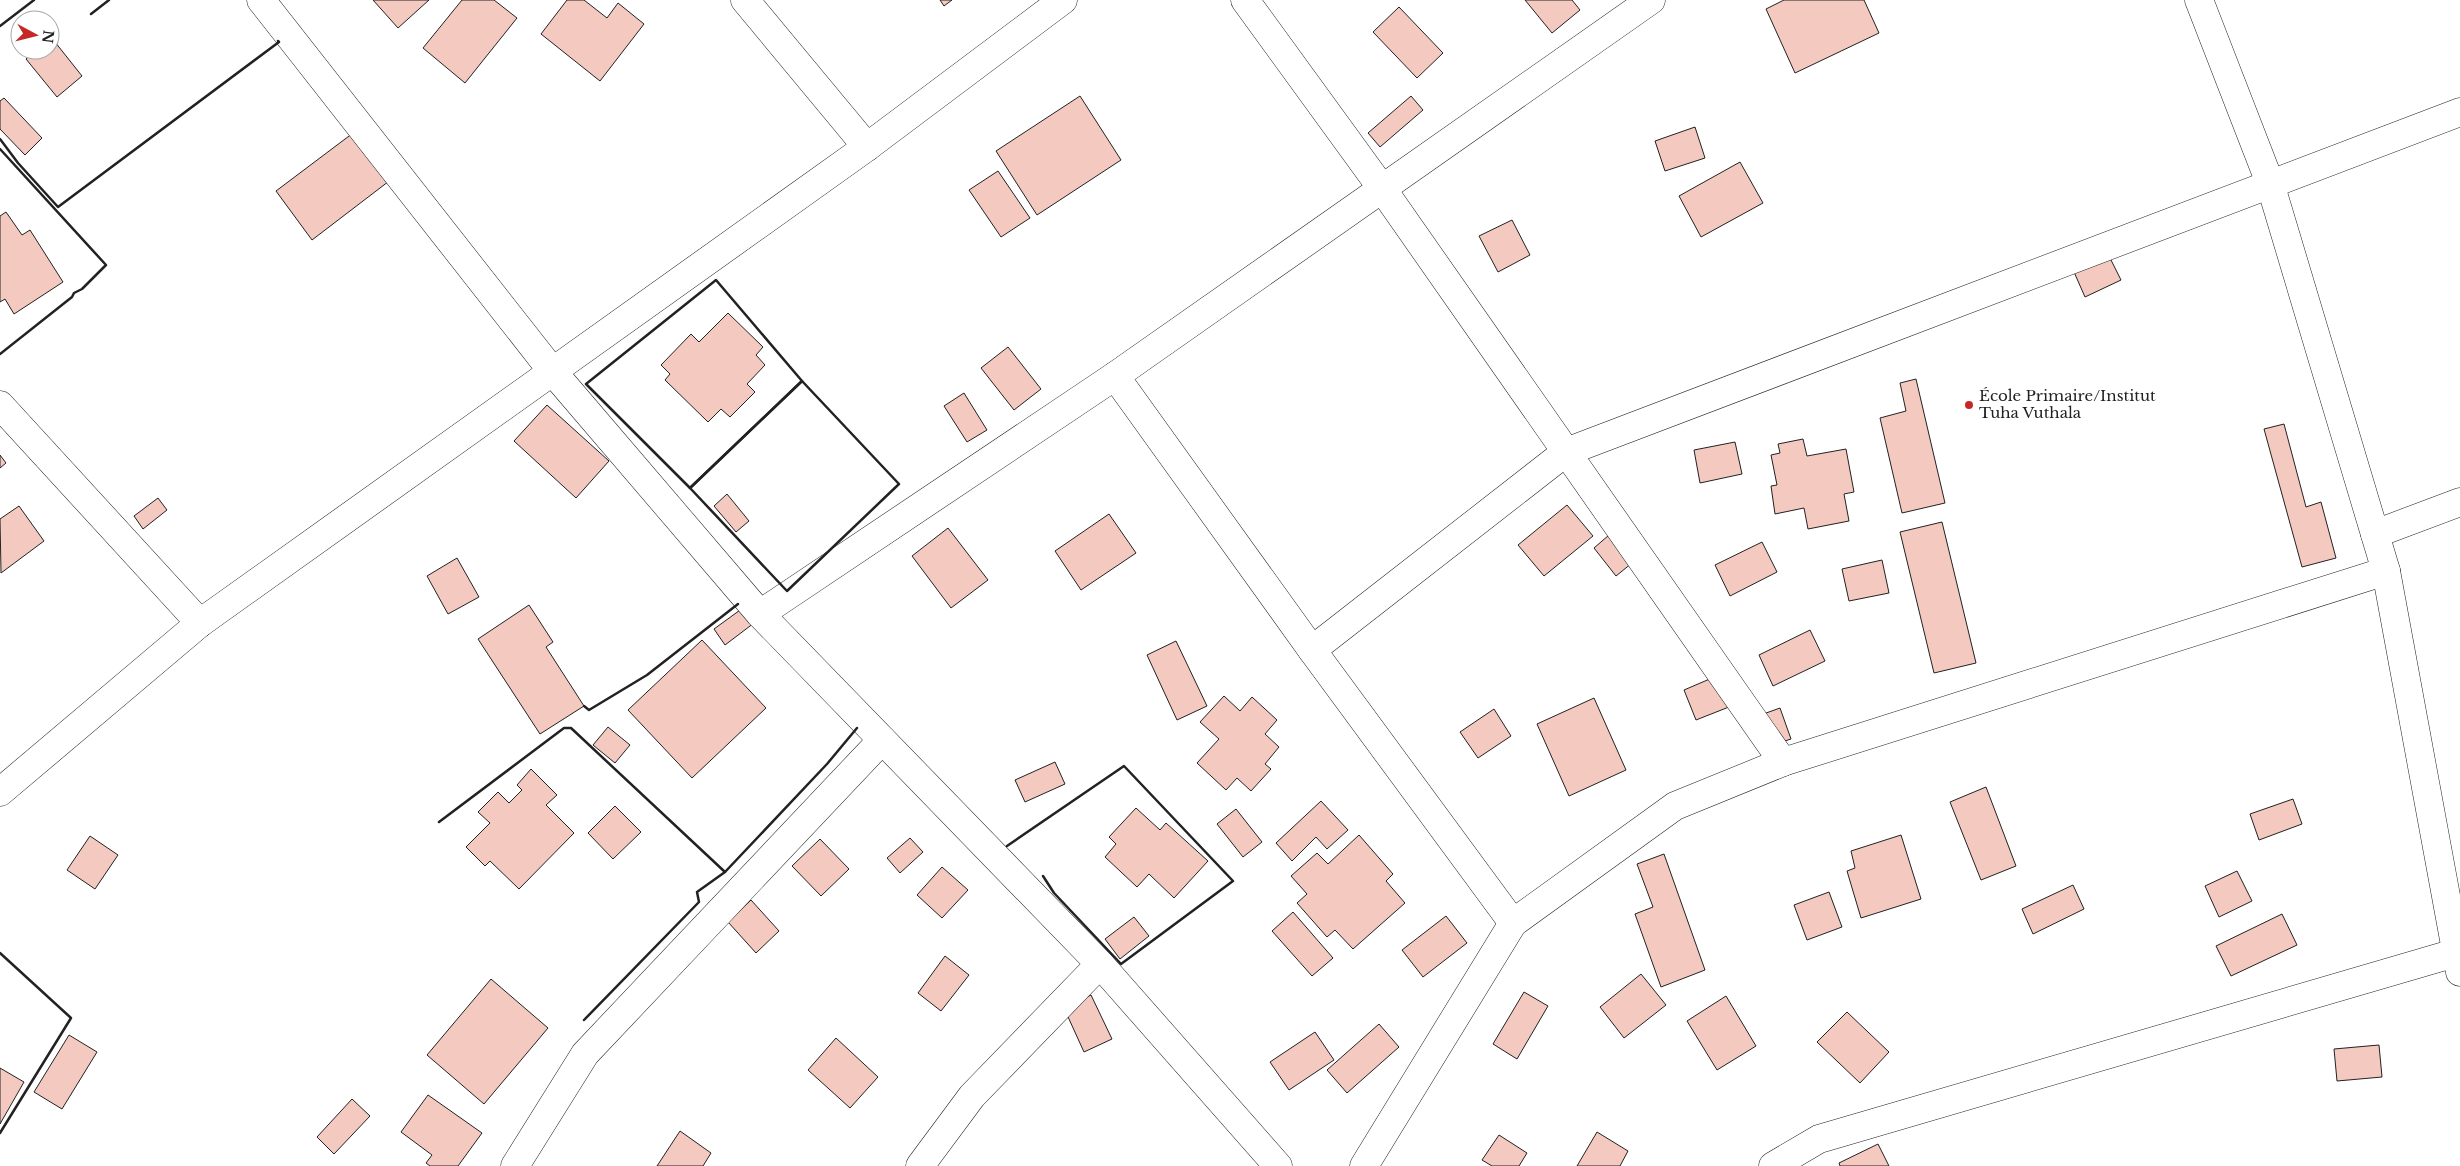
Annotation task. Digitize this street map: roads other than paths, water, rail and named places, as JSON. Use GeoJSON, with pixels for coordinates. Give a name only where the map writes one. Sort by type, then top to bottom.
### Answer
{"type":"FeatureCollection","features":[{"type":"Feature","properties":{"kind":"street"},"geometry":{"type":"LineString","coordinates":[[261,0],[553,372],[760,614],[1100,964],[1278,1166]]}},
{"type":"Feature","properties":{"kind":"street"},"geometry":{"type":"LineString","coordinates":[[745,0],[867,146]]}},
{"type":"Feature","properties":{"kind":"street"},"geometry":{"type":"LineString","coordinates":[[0,792],[200,623],[867,146],[1063,0]]}},
{"type":"Feature","properties":{"kind":"street"},"geometry":{"type":"LineString","coordinates":[[1245,0],[1381,187],[1782,762]]}},
{"type":"Feature","properties":{"kind":"street"},"geometry":{"type":"LineString","coordinates":[[760,614],[1115,376],[1381,187],[1651,0]]}},
{"type":"Feature","properties":{"kind":"street"},"geometry":{"type":"LineString","coordinates":[[1773,1166],[1819,1139],[2457,962],[2386,571],[2270,183],[2199,0]]}},
{"type":"Feature","properties":{"kind":"street"},"geometry":{"type":"LineString","coordinates":[[1312,650],[1566,452],[2460,112]]}},
{"type":"Feature","properties":{"kind":"street"},"geometry":{"type":"LineString","coordinates":[[1115,376],[1312,650],[1513,924]]}},
{"type":"Feature","properties":{"kind":"street"},"geometry":{"type":"LineString","coordinates":[[0,405],[200,623]]}},
{"type":"Feature","properties":{"kind":"street"},"geometry":{"type":"LineString","coordinates":[[2375,534],[2460,502]]}},
{"type":"Feature","properties":{"kind":"street"},"geometry":{"type":"LineString","coordinates":[[1364,1166],[1513,924],[1675,806],[1782,762],[2386,571]]}},
{"type":"Feature","properties":{"kind":"street"},"geometry":{"type":"LineString","coordinates":[[515,1166],[585,1054],[882,740]]}},
{"type":"Feature","properties":{"kind":"street"},"geometry":{"type":"LineString","coordinates":[[920,1166],[972,1096],[1100,964]]}},
{"type":"Feature","properties":{"kind":"place","name":"École Primaire/Institut Tuha Vuthala"},"geometry":{"type":"Point","coordinates":[1969,405]}}]}
